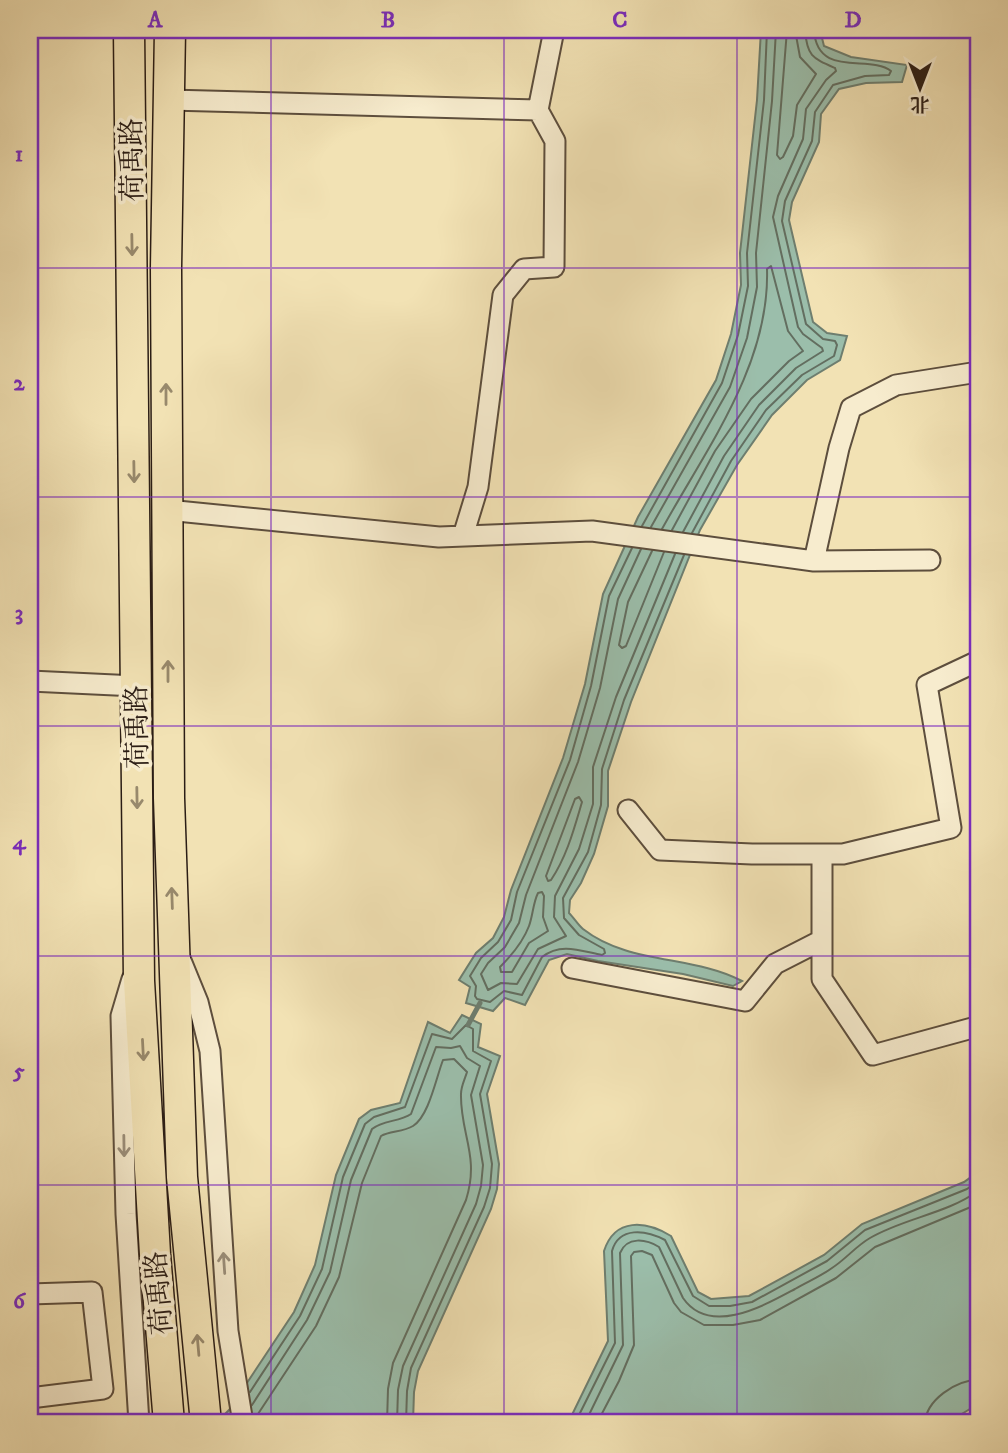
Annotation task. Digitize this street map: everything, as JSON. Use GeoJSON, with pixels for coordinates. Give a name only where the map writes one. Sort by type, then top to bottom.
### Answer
{"type":"FeatureCollection","features":[{"type":"Feature","properties":{"kind":"main road","name":"荷禹路"},"geometry":{"type":"LineString","coordinates":[[129,30],[139,958],[155,1254],[169,1423]]}},
{"type":"Feature","properties":{"kind":"main road","name":"荷禹路"},"geometry":{"type":"LineString","coordinates":[[170,30],[166,268],[169,798],[182,1177],[205,1418]]}},
{"type":"Feature","properties":{"kind":"street"},"geometry":{"type":"LineString","coordinates":[[463,536],[478,487],[503,295],[524,269],[554,267],[555,141],[538,110],[554,30]]}},
{"type":"Feature","properties":{"kind":"street"},"geometry":{"type":"LineString","coordinates":[[169,100],[538,110]]}},
{"type":"Feature","properties":{"kind":"street"},"geometry":{"type":"LineString","coordinates":[[814,561],[839,448],[851,408],[896,385],[978,372]]}},
{"type":"Feature","properties":{"kind":"street"},"geometry":{"type":"LineString","coordinates":[[167,510],[439,537],[592,531],[814,561],[930,560]]}},
{"type":"Feature","properties":{"kind":"street"},"geometry":{"type":"LineString","coordinates":[[628,810],[660,850],[843,854],[951,828],[927,685],[978,661]]}},
{"type":"Feature","properties":{"kind":"street"},"geometry":{"type":"LineString","coordinates":[[30,681],[136,686]]}},
{"type":"Feature","properties":{"kind":"street"},"geometry":{"type":"LineString","coordinates":[[822,854],[822,979],[873,1055],[976,1027]]}},
{"type":"Feature","properties":{"kind":"street"},"geometry":{"type":"LineString","coordinates":[[572,968],[745,1001],[775,964],[822,940]]}},
{"type":"Feature","properties":{"kind":"street"},"geometry":{"type":"LineString","coordinates":[[174,942],[198,1002],[210,1051],[229,1331],[243,1423]]}},
{"type":"Feature","properties":{"kind":"street"},"geometry":{"type":"LineString","coordinates":[[139,958],[121,1016],[126,1214],[139,1423]]}},
{"type":"Feature","properties":{"kind":"street"},"geometry":{"type":"LineString","coordinates":[[30,1294],[92,1292],[103,1389],[30,1398]]}},
{"type":"Feature","properties":{"kind":"water"},"geometry":{"type":"Polygon","coordinates":[[[761,30],[820,30],[824,46],[851,57],[907,65],[902,82],[866,83],[839,89],[821,114],[819,142],[792,202],[789,220],[813,322],[827,333],[847,336],[840,360],[807,380],[772,415],[737,465],[700,530],[631,702],[608,771],[608,806],[594,854],[570,900],[569,913],[583,929],[620,949],[703,967],[742,981],[733,986],[683,974],[567,954],[549,960],[525,1005],[505,998],[493,1011],[466,1003],[470,987],[459,980],[476,953],[493,938],[504,917],[511,890],[563,758],[585,684],[603,594],[638,517],[716,380],[731,334],[741,285],[740,253],[757,100],[761,30]]]}},
{"type":"Feature","properties":{"kind":"water"},"geometry":{"type":"Polygon","coordinates":[[[462,1015],[481,1024],[478,1047],[500,1056],[487,1094],[499,1164],[497,1189],[491,1209],[418,1371],[413,1423],[216,1423],[229,1410],[294,1312],[315,1265],[336,1175],[359,1119],[371,1110],[400,1103],[428,1022],[450,1033],[462,1015]]]}},
{"type":"Feature","properties":{"kind":"water"},"geometry":{"type":"Polygon","coordinates":[[[978,1172],[978,1404],[947,1423],[568,1423],[608,1341],[604,1251],[609,1240],[623,1227],[642,1225],[671,1236],[698,1292],[711,1299],[749,1296],[824,1255],[862,1224],[964,1182],[978,1172]]]}},
{"type":"Feature","properties":{"kind":"waterway"},"geometry":{"type":"LineString","coordinates":[[468,1025],[480,1003]]}}]}
